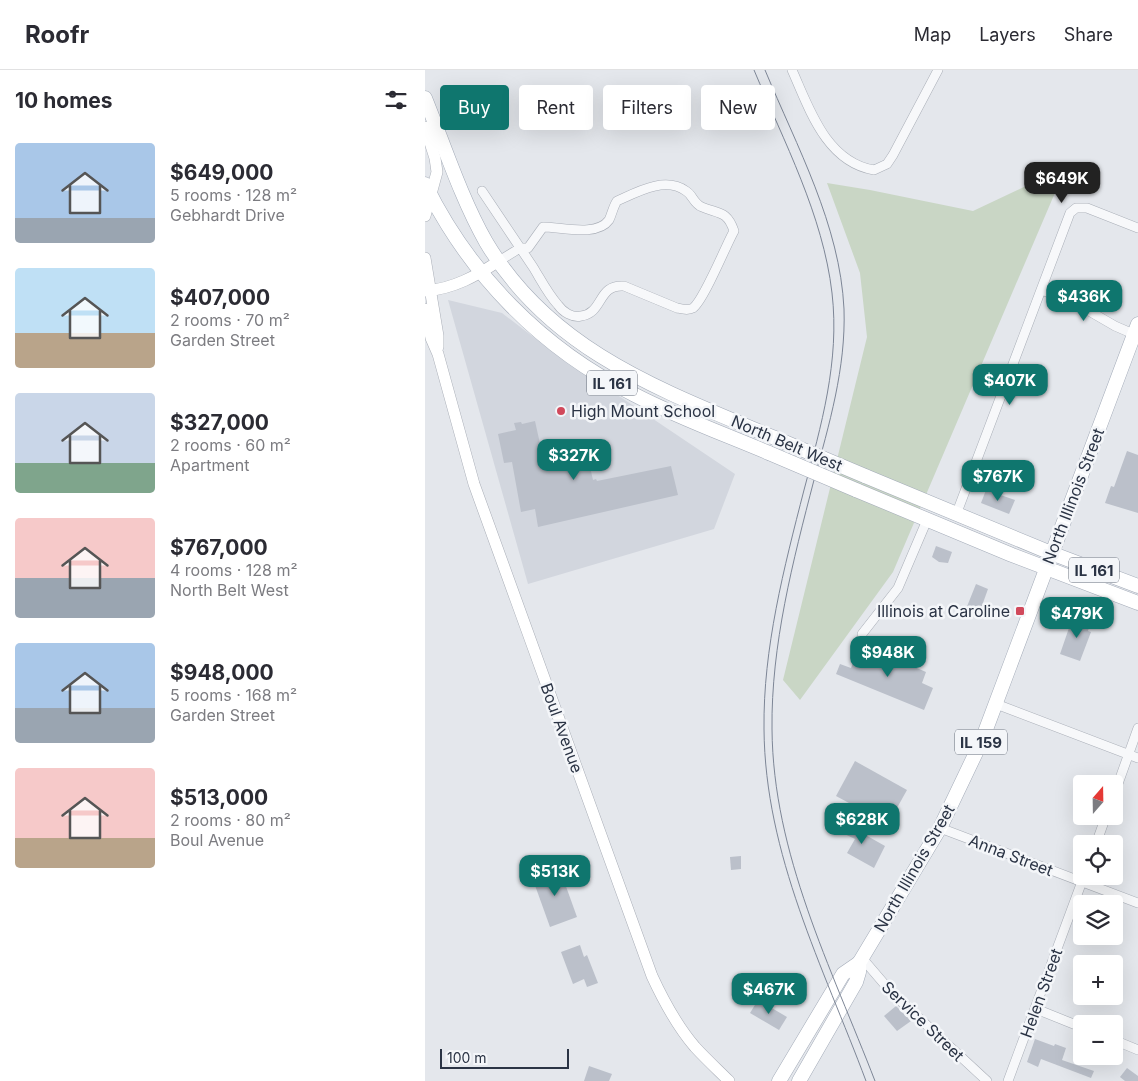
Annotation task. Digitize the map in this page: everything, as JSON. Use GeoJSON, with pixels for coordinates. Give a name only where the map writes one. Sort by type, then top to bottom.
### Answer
{"type":"FeatureCollection","features":[{"type":"Feature","properties":{"kind":"main road","name":"North Belt West"},"geometry":{"type":"LineString","coordinates":[[425,98],[486,241],[508,274],[536,307],[568,335],[605,360],[662,390],[1051,553]]}},
{"type":"Feature","properties":{"kind":"main road","name":"North Belt West"},"geometry":{"type":"LineString","coordinates":[[428,190],[452,232],[482,272],[508,302],[541,334],[596,374],[649,402],[1045,568]]}},
{"type":"Feature","properties":{"kind":"main road","name":"North Illinois Street"},"geometry":{"type":"LineString","coordinates":[[779,1081],[843,974],[860,960],[940,828],[965,778],[996,704],[1045,568],[1137,332]]}},
{"type":"Feature","properties":{"kind":"main road","name":"IL 161"},"geometry":{"type":"LineString","coordinates":[[1051,553],[1138,586]]}},
{"type":"Feature","properties":{"kind":"main road","name":"IL 161"},"geometry":{"type":"LineString","coordinates":[[1045,568],[1138,603]]}},
{"type":"Feature","properties":{"kind":"main road","name":"North Illinois Street"},"geometry":{"type":"LineString","coordinates":[[799,1081],[856,982],[860,960]]}},
{"type":"Feature","properties":{"kind":"street"},"geometry":{"type":"LineString","coordinates":[[792,70],[816,124],[837,149],[853,162],[874,170],[887,164],[893,156],[939,70]]}},
{"type":"Feature","properties":{"kind":"street"},"geometry":{"type":"LineString","coordinates":[[425,127],[436,165],[436,178],[428,190],[425,216]]}},
{"type":"Feature","properties":{"kind":"street"},"geometry":{"type":"LineString","coordinates":[[428,291],[453,285],[482,272],[520,248],[528,248],[543,227],[586,230],[598,228],[609,220],[617,201],[657,185],[675,186],[688,192],[694,202],[726,216],[734,231],[702,294],[693,307],[686,310],[677,308],[624,286],[617,286],[611,287],[605,292],[595,309],[588,315],[579,317],[568,314],[559,306],[520,248],[481,191]]}},
{"type":"Feature","properties":{"kind":"street"},"geometry":{"type":"LineString","coordinates":[[957,514],[1070,213],[1077,208],[1087,208],[1138,228]]}},
{"type":"Feature","properties":{"kind":"street","name":"Boul Avenue"},"geometry":{"type":"LineString","coordinates":[[425,258],[428,291],[438,336],[438,354]]}},
{"type":"Feature","properties":{"kind":"street"},"geometry":{"type":"LineString","coordinates":[[1042,290],[1077,304],[1115,326],[1137,332]]}},
{"type":"Feature","properties":{"kind":"street","name":"Boul Avenue"},"geometry":{"type":"LineString","coordinates":[[425,309],[431,338],[438,354],[474,484],[653,976],[665,1003],[681,1029],[695,1047],[729,1081]]}},
{"type":"Feature","properties":{"kind":"street"},"geometry":{"type":"LineString","coordinates":[[862,634],[898,588],[927,520]]}},
{"type":"Feature","properties":{"kind":"street"},"geometry":{"type":"LineString","coordinates":[[996,704],[1138,758]]}},
{"type":"Feature","properties":{"kind":"street"},"geometry":{"type":"LineString","coordinates":[[1121,775],[1138,728]]}},
{"type":"Feature","properties":{"kind":"street","name":"Anna Street"},"geometry":{"type":"LineString","coordinates":[[940,828],[1073,875]]}},
{"type":"Feature","properties":{"kind":"street","name":"Helen Street"},"geometry":{"type":"LineString","coordinates":[[1008,1081],[1081,885]]}},
{"type":"Feature","properties":{"kind":"street","name":"Anna Street"},"geometry":{"type":"LineString","coordinates":[[1097,885],[1138,903]]}},
{"type":"Feature","properties":{"kind":"street","name":"Service Street"},"geometry":{"type":"LineString","coordinates":[[860,960],[892,993],[987,1081]]}},
{"type":"Feature","properties":{"kind":"street"},"geometry":{"type":"LineString","coordinates":[[1036,1009],[1073,1024]]}},
{"type":"Feature","properties":{"kind":"street"},"geometry":{"type":"LineString","coordinates":[[1123,1044],[1138,1050]]}},
{"type":"Feature","properties":{"kind":"shaded area","name":"High Mount School"},"geometry":{"type":"Polygon","coordinates":[[[448,300],[502,313],[549,349],[735,474],[714,529],[528,584],[448,300]]]}},
{"type":"Feature","properties":{"kind":"green space"},"geometry":{"type":"Polygon","coordinates":[[[1066,167],[893,572],[800,700],[783,680],[867,337],[860,273],[827,183],[973,211],[1066,167]]]}},
{"type":"Feature","properties":{"kind":"building","name":"High Mount School"},"geometry":{"type":"Polygon","coordinates":[[[535,421],[546,471],[558,468],[555,451],[585,445],[593,480],[596,479],[597,481],[671,466],[678,495],[538,527],[535,509],[521,512],[512,462],[504,463],[498,434],[516,430],[514,423],[521,422],[522,424],[535,421]]]}},
{"type":"Feature","properties":{"kind":"building"},"geometry":{"type":"Polygon","coordinates":[[[1127,451],[1138,455],[1138,513],[1105,503],[1111,486],[1114,487],[1127,451]]]}},
{"type":"Feature","properties":{"kind":"building"},"geometry":{"type":"Polygon","coordinates":[[[986,490],[1015,500],[1009,514],[981,503],[986,490]]]}},
{"type":"Feature","properties":{"kind":"building"},"geometry":{"type":"Polygon","coordinates":[[[936,546],[952,552],[948,563],[939,562],[932,557],[936,546]]]}},
{"type":"Feature","properties":{"kind":"building"},"geometry":{"type":"Polygon","coordinates":[[[976,584],[988,589],[979,614],[966,609],[976,584]]]}},
{"type":"Feature","properties":{"kind":"building"},"geometry":{"type":"Polygon","coordinates":[[[1080,615],[1091,620],[1088,631],[1091,632],[1080,661],[1060,654],[1070,625],[1076,627],[1080,615]]]}},
{"type":"Feature","properties":{"kind":"building"},"geometry":{"type":"Polygon","coordinates":[[[859,648],[909,668],[910,665],[926,672],[922,683],[933,688],[924,710],[836,674],[840,664],[851,668],[859,648]]]}},
{"type":"Feature","properties":{"kind":"building"},"geometry":{"type":"Polygon","coordinates":[[[855,761],[907,790],[888,824],[836,796],[855,761]]]}},
{"type":"Feature","properties":{"kind":"building"},"geometry":{"type":"Polygon","coordinates":[[[839,820],[885,846],[874,868],[847,853],[855,839],[834,829],[839,820]]]}},
{"type":"Feature","properties":{"kind":"building"},"geometry":{"type":"Polygon","coordinates":[[[741,856],[741,869],[731,870],[730,857],[741,856]]]}},
{"type":"Feature","properties":{"kind":"building"},"geometry":{"type":"Polygon","coordinates":[[[559,867],[577,917],[550,927],[532,877],[559,867]]]}},
{"type":"Feature","properties":{"kind":"building"},"geometry":{"type":"Polygon","coordinates":[[[580,945],[584,957],[587,955],[598,983],[587,987],[584,979],[573,984],[561,952],[580,945]]]}},
{"type":"Feature","properties":{"kind":"building"},"geometry":{"type":"Polygon","coordinates":[[[758,1000],[787,1017],[779,1030],[750,1013],[758,1000]]]}},
{"type":"Feature","properties":{"kind":"building"},"geometry":{"type":"Polygon","coordinates":[[[896,1006],[911,1021],[897,1031],[884,1016],[896,1006]]]}},
{"type":"Feature","properties":{"kind":"building"},"geometry":{"type":"Polygon","coordinates":[[[1035,1039],[1066,1048],[1062,1060],[1094,1071],[1091,1078],[1041,1059],[1038,1067],[1027,1062],[1035,1039]]]}},
{"type":"Feature","properties":{"kind":"building"},"geometry":{"type":"Polygon","coordinates":[[[589,1066],[612,1074],[609,1081],[584,1081],[589,1066]]]}},
{"type":"Feature","properties":{"kind":"building"},"geometry":{"type":"Polygon","coordinates":[[[1127,1068],[1138,1076],[1138,1081],[1125,1081],[1120,1077],[1127,1068]]]}},
{"type":"Feature","properties":{"kind":"tram line"},"geometry":{"type":"LineString","coordinates":[[754,70],[801,179],[811,207],[827,264],[834,318],[831,368],[827,393],[817,442],[782,579],[771,638],[767,668],[764,729],[767,776],[774,821],[799,909],[866,1081]]}},
{"type":"Feature","properties":{"kind":"tram line"},"geometry":{"type":"LineString","coordinates":[[765,70],[803,157],[826,217],[841,278],[844,309],[842,353],[835,396],[798,541],[779,635],[775,666],[772,729],[775,775],[782,821],[807,909],[875,1081]]}},
{"type":"Feature","properties":{"kind":"place","name":"High Mount School"},"geometry":{"type":"Point","coordinates":[561,411]}},
{"type":"Feature","properties":{"kind":"place","name":"Illinois at Caroline"},"geometry":{"type":"Point","coordinates":[1020,611]}}]}
